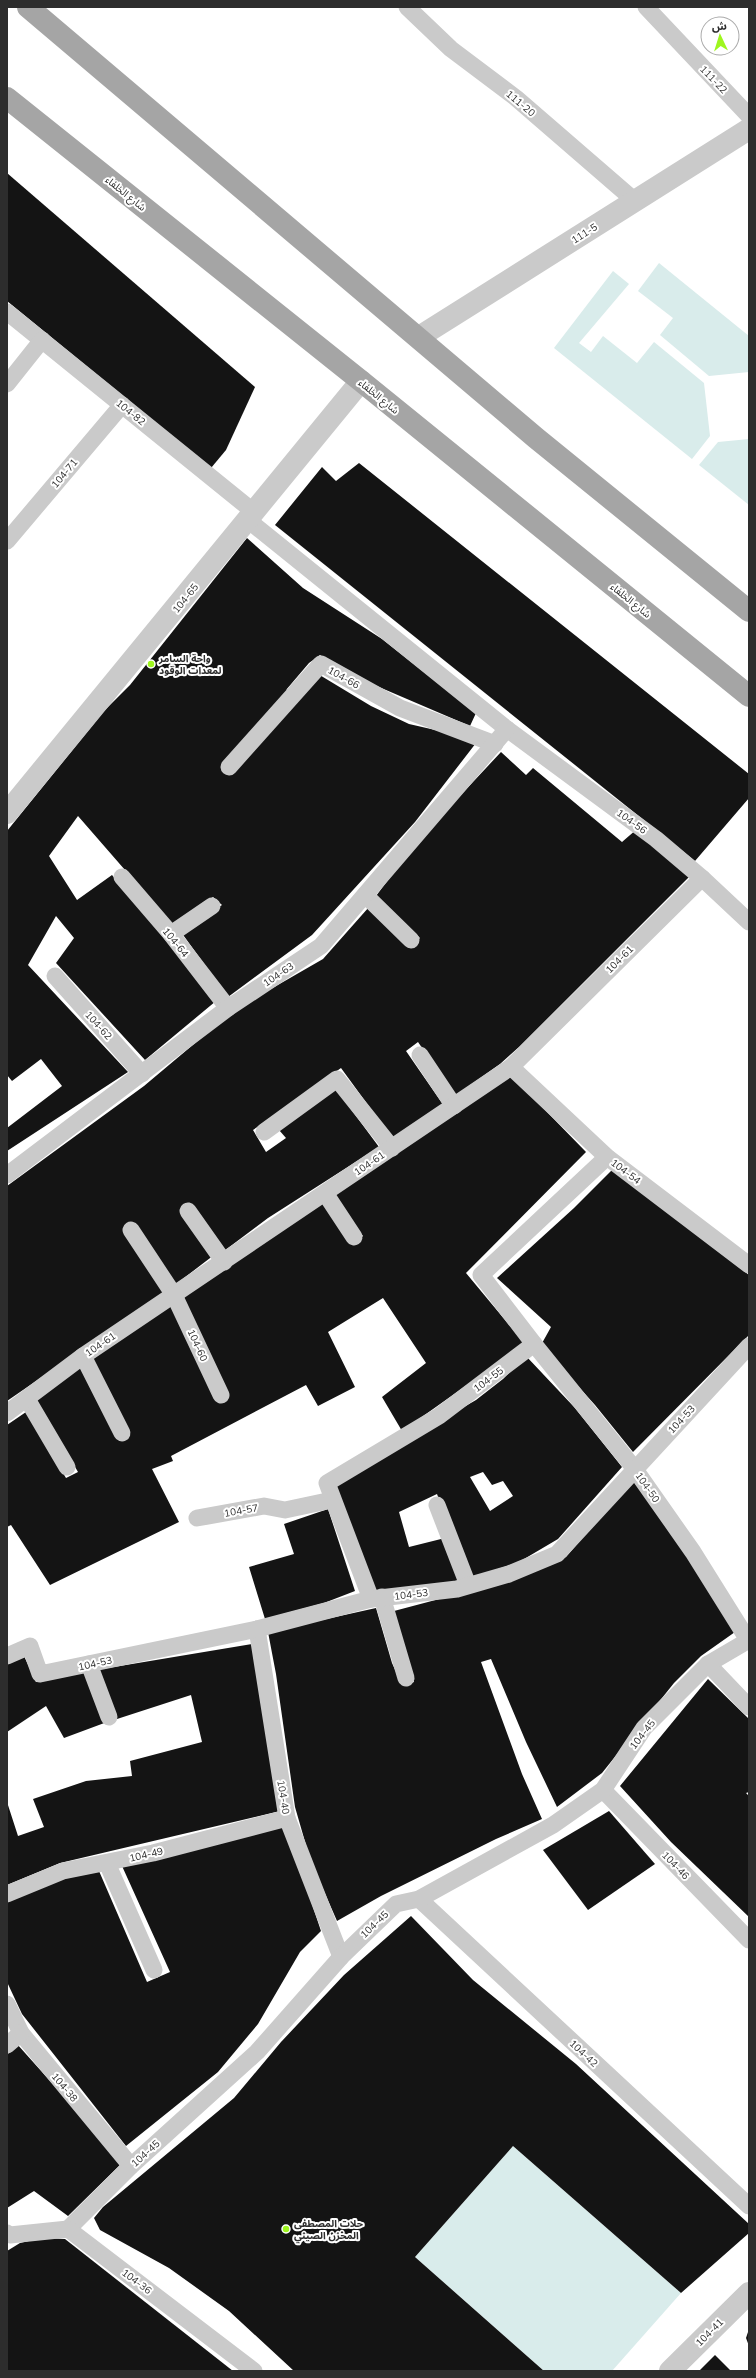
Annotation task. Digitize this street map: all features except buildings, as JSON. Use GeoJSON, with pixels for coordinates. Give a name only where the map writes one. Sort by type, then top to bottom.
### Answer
{"type":"FeatureCollection","features":[{"type":"Feature","properties":{"kind":"main road"},"geometry":{"type":"LineString","coordinates":[[28,7],[419,337],[536,438],[749,611]]}},
{"type":"Feature","properties":{"kind":"main road","name":"شارع الخلفاء"},"geometry":{"type":"LineString","coordinates":[[7,98],[361,381],[749,696]]}},
{"type":"Feature","properties":{"kind":"street","name":"111-5"},"geometry":{"type":"LineString","coordinates":[[419,337],[749,129]]}},
{"type":"Feature","properties":{"kind":"street","name":"104-65"},"geometry":{"type":"LineString","coordinates":[[7,813],[361,381]]}},
{"type":"Feature","properties":{"kind":"street","name":"104-41"},"geometry":{"type":"LineString","coordinates":[[670,2371],[749,2293]]}},
{"type":"Feature","properties":{"kind":"lane","name":"111-20"},"geometry":{"type":"LineString","coordinates":[[407,7],[451,48],[516,98],[635,201]]}},
{"type":"Feature","properties":{"kind":"lane","name":"111-22"},"geometry":{"type":"LineString","coordinates":[[646,7],[749,116]]}},
{"type":"Feature","properties":{"kind":"lane","name":"104-82"},"geometry":{"type":"LineString","coordinates":[[7,312],[122,405],[251,516],[507,729]]}},
{"type":"Feature","properties":{"kind":"lane"},"geometry":{"type":"LineString","coordinates":[[7,384],[42,340]]}},
{"type":"Feature","properties":{"kind":"lane","name":"104-71"},"geometry":{"type":"LineString","coordinates":[[7,541],[122,405]]}},
{"type":"Feature","properties":{"kind":"lane","name":"104-66"},"geometry":{"type":"LineString","coordinates":[[229,768],[321,664],[400,708],[495,744]]}},
{"type":"Feature","properties":{"kind":"lane","name":"104-63"},"geometry":{"type":"LineString","coordinates":[[7,1175],[228,1008],[321,946],[507,729]]}},
{"type":"Feature","properties":{"kind":"lane","name":"104-56"},"geometry":{"type":"LineString","coordinates":[[507,729],[656,839],[702,878],[749,922]]}},
{"type":"Feature","properties":{"kind":"lane","name":"104-64"},"geometry":{"type":"LineString","coordinates":[[122,877],[171,934],[228,1008]]}},
{"type":"Feature","properties":{"kind":"lane","name":"104-61"},"geometry":{"type":"LineString","coordinates":[[7,1413],[83,1356],[511,1067],[702,878]]}},
{"type":"Feature","properties":{"kind":"lane"},"geometry":{"type":"LineString","coordinates":[[365,895],[411,940]]}},
{"type":"Feature","properties":{"kind":"lane"},"geometry":{"type":"LineString","coordinates":[[171,934],[212,906]]}},
{"type":"Feature","properties":{"kind":"lane","name":"104-62"},"geometry":{"type":"LineString","coordinates":[[55,976],[142,1074]]}},
{"type":"Feature","properties":{"kind":"lane"},"geometry":{"type":"LineString","coordinates":[[420,1055],[454,1106]]}},
{"type":"Feature","properties":{"kind":"lane","name":"104-54"},"geometry":{"type":"LineString","coordinates":[[511,1067],[607,1157],[749,1265]]}},
{"type":"Feature","properties":{"kind":"lane"},"geometry":{"type":"LineString","coordinates":[[264,1132],[337,1079],[392,1148]]}},
{"type":"Feature","properties":{"kind":"lane"},"geometry":{"type":"LineString","coordinates":[[534,1344],[481,1275],[607,1157]]}},
{"type":"Feature","properties":{"kind":"lane"},"geometry":{"type":"LineString","coordinates":[[326,1193],[354,1237]]}},
{"type":"Feature","properties":{"kind":"lane"},"geometry":{"type":"LineString","coordinates":[[188,1211],[224,1262]]}},
{"type":"Feature","properties":{"kind":"lane","name":"104-60"},"geometry":{"type":"LineString","coordinates":[[131,1230],[174,1295],[221,1395]]}},
{"type":"Feature","properties":{"kind":"lane","name":"104-50"},"geometry":{"type":"LineString","coordinates":[[534,1344],[634,1468],[693,1552],[749,1640]]}},
{"type":"Feature","properties":{"kind":"lane","name":"104-55"},"geometry":{"type":"LineString","coordinates":[[406,1678],[376,1598],[332,1500],[327,1483],[439,1416],[534,1344]]}},
{"type":"Feature","properties":{"kind":"lane","name":"104-53"},"geometry":{"type":"LineString","coordinates":[[7,1656],[30,1646],[40,1674],[257,1629],[376,1598],[468,1586],[509,1574],[557,1554],[634,1468],[749,1346]]}},
{"type":"Feature","properties":{"kind":"lane"},"geometry":{"type":"LineString","coordinates":[[83,1356],[122,1433]]}},
{"type":"Feature","properties":{"kind":"lane"},"geometry":{"type":"LineString","coordinates":[[27,1399],[67,1467]]}},
{"type":"Feature","properties":{"kind":"lane","name":"104-57"},"geometry":{"type":"LineString","coordinates":[[197,1518],[264,1506],[285,1510],[332,1500]]}},
{"type":"Feature","properties":{"kind":"lane"},"geometry":{"type":"LineString","coordinates":[[437,1505],[468,1586]]}},
{"type":"Feature","properties":{"kind":"lane","name":"104-40"},"geometry":{"type":"LineString","coordinates":[[257,1629],[287,1818],[340,1957]]}},
{"type":"Feature","properties":{"kind":"lane","name":"104-45"},"geometry":{"type":"LineString","coordinates":[[68,2229],[131,2166],[257,2052],[340,1957],[396,1904],[419,1899],[553,1825],[603,1790],[644,1728],[708,1664],[749,1640]]}},
{"type":"Feature","properties":{"kind":"lane"},"geometry":{"type":"LineString","coordinates":[[89,1664],[109,1717]]}},
{"type":"Feature","properties":{"kind":"lane"},"geometry":{"type":"LineString","coordinates":[[708,1664],[749,1706]]}},
{"type":"Feature","properties":{"kind":"lane","name":"104-46"},"geometry":{"type":"LineString","coordinates":[[603,1790],[749,1940]]}},
{"type":"Feature","properties":{"kind":"lane","name":"104-49"},"geometry":{"type":"LineString","coordinates":[[7,1894],[63,1871],[153,1853],[287,1818]]}},
{"type":"Feature","properties":{"kind":"lane"},"geometry":{"type":"LineString","coordinates":[[107,1863],[154,1970]]}},
{"type":"Feature","properties":{"kind":"lane","name":"104-42"},"geometry":{"type":"LineString","coordinates":[[419,1899],[749,2206]]}},
{"type":"Feature","properties":{"kind":"lane","name":"104-38"},"geometry":{"type":"LineString","coordinates":[[7,2004],[21,2033],[131,2166]]}},
{"type":"Feature","properties":{"kind":"lane"},"geometry":{"type":"LineString","coordinates":[[7,2045],[21,2033]]}},
{"type":"Feature","properties":{"kind":"lane"},"geometry":{"type":"LineString","coordinates":[[8,2235],[68,2229]]}},
{"type":"Feature","properties":{"kind":"lane","name":"104-36"},"geometry":{"type":"LineString","coordinates":[[68,2229],[254,2371]]}},
{"type":"Feature","properties":{"kind":"shaded area"},"geometry":{"type":"Polygon","coordinates":[[[659,263],[749,336],[749,372],[709,376],[660,335],[673,318],[638,291],[659,263]]]}},
{"type":"Feature","properties":{"kind":"shaded area"},"geometry":{"type":"Polygon","coordinates":[[[613,271],[629,284],[579,343],[591,352],[603,336],[637,363],[654,342],[704,383],[710,436],[692,459],[554,348],[613,271]]]}},
{"type":"Feature","properties":{"kind":"shaded area"},"geometry":{"type":"Polygon","coordinates":[[[749,439],[749,505],[699,465],[718,442],[749,439]]]}},
{"type":"Feature","properties":{"kind":"shaded area"},"geometry":{"type":"Polygon","coordinates":[[[513,2146],[681,2293],[612,2371],[544,2371],[415,2257],[513,2146]]]}},
{"type":"Feature","properties":{"kind":"place","name":"واحة السامر لمعدات الوقود"},"geometry":{"type":"Point","coordinates":[151,664]}},
{"type":"Feature","properties":{"kind":"place","name":"حلات المصطفى المخزن الصيني"},"geometry":{"type":"Point","coordinates":[286,2229]}}]}
